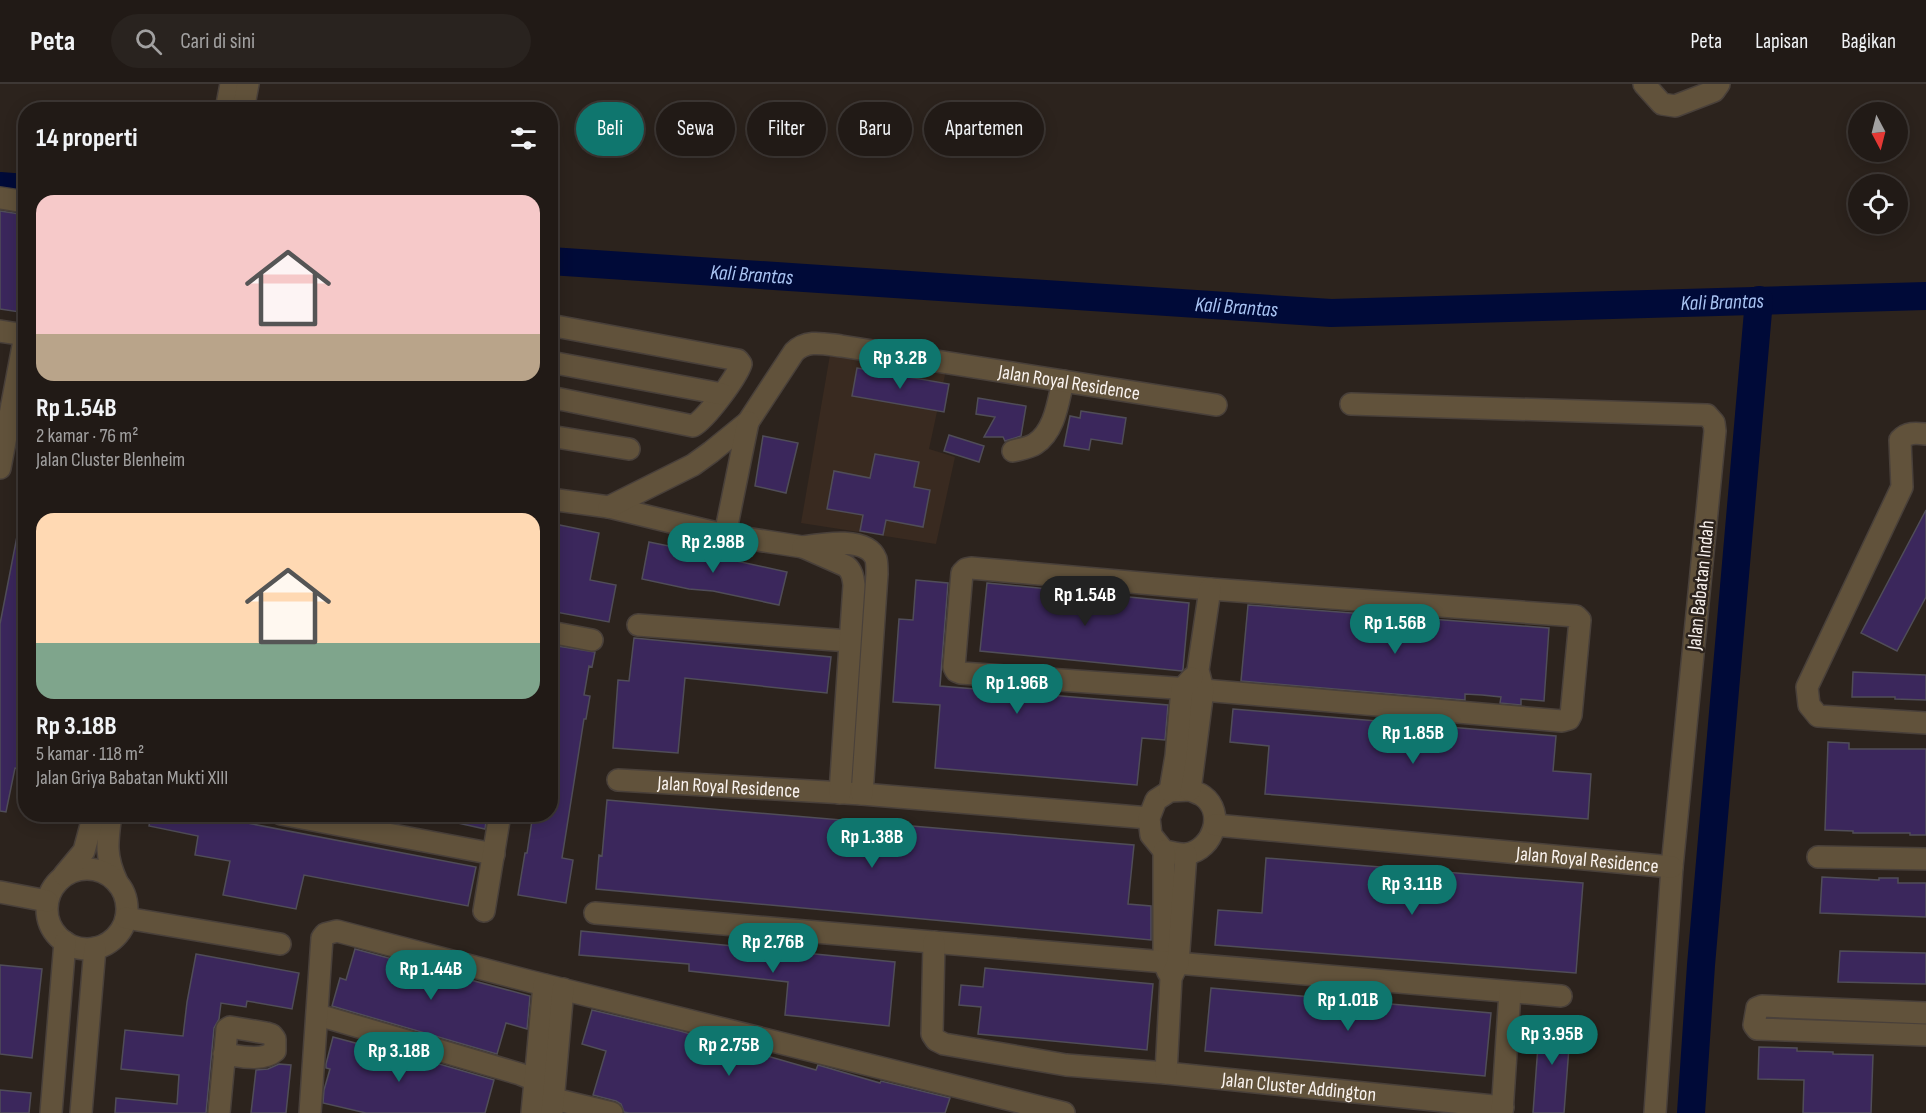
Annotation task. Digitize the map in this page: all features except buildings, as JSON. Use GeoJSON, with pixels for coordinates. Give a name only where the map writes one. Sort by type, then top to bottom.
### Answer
{"type":"FeatureCollection","features":[{"type":"Feature","properties":{"kind":"street"},"geometry":{"type":"LineString","coordinates":[[228,102],[231,84]]}},
{"type":"Feature","properties":{"kind":"street"},"geometry":{"type":"LineString","coordinates":[[245,102],[248,84]]}},
{"type":"Feature","properties":{"kind":"street"},"geometry":{"type":"LineString","coordinates":[[1644,84],[1662,104],[1675,106],[1714,92],[1719,84]]}},
{"type":"Feature","properties":{"kind":"street"},"geometry":{"type":"LineString","coordinates":[[0,198],[18,201]]}},
{"type":"Feature","properties":{"kind":"street"},"geometry":{"type":"LineString","coordinates":[[558,327],[738,360],[741,364],[722,394],[699,423],[693,426],[558,399]]}},
{"type":"Feature","properties":{"kind":"street"},"geometry":{"type":"LineString","coordinates":[[0,331],[18,332]]}},
{"type":"Feature","properties":{"kind":"street","name":"Jalan Royal Residence"},"geometry":{"type":"LineString","coordinates":[[609,507],[693,465],[748,422],[794,352],[800,346],[813,343],[1216,405]]}},
{"type":"Feature","properties":{"kind":"street"},"geometry":{"type":"LineString","coordinates":[[558,363],[722,394]]}},
{"type":"Feature","properties":{"kind":"street"},"geometry":{"type":"LineString","coordinates":[[1013,452],[1034,445],[1046,435],[1054,417],[1063,381]]}},
{"type":"Feature","properties":{"kind":"street","name":"Jalan Babatan Indah"},"geometry":{"type":"LineString","coordinates":[[1351,404],[1707,415],[1714,423],[1672,867],[1655,1113]]}},
{"type":"Feature","properties":{"kind":"street"},"geometry":{"type":"LineString","coordinates":[[0,468],[18,417]]}},
{"type":"Feature","properties":{"kind":"street","name":"Jalan Royal Residence"},"geometry":{"type":"LineString","coordinates":[[724,535],[748,422]]}},
{"type":"Feature","properties":{"kind":"street"},"geometry":{"type":"LineString","coordinates":[[1926,434],[1911,433],[1900,440],[1902,487],[1807,687],[1809,705],[1818,716],[1926,723]]}},
{"type":"Feature","properties":{"kind":"street"},"geometry":{"type":"LineString","coordinates":[[558,437],[629,449]]}},
{"type":"Feature","properties":{"kind":"street"},"geometry":{"type":"LineString","coordinates":[[558,500],[609,507],[724,535],[792,545],[857,544],[868,549],[876,558],[877,574],[862,794]]}},
{"type":"Feature","properties":{"kind":"street"},"geometry":{"type":"LineString","coordinates":[[792,545],[850,569],[854,585],[840,793]]}},
{"type":"Feature","properties":{"kind":"street"},"geometry":{"type":"LineString","coordinates":[[966,569],[1210,589],[1576,616],[1580,620],[1571,715],[1569,719],[1562,721],[1194,683],[961,673],[954,667],[962,573],[966,569]]}},
{"type":"Feature","properties":{"kind":"street"},"geometry":{"type":"LineString","coordinates":[[1180,791],[1176,756],[1194,683],[1210,589]]}},
{"type":"Feature","properties":{"kind":"street"},"geometry":{"type":"LineString","coordinates":[[638,625],[849,640]]}},
{"type":"Feature","properties":{"kind":"street"},"geometry":{"type":"LineString","coordinates":[[558,634],[592,640]]}},
{"type":"Feature","properties":{"kind":"street","name":"Jalan Royal Residence"},"geometry":{"type":"LineString","coordinates":[[618,780],[862,794],[1149,818]]}},
{"type":"Feature","properties":{"kind":"street"},"geometry":{"type":"LineString","coordinates":[[1164,851],[1186,854],[1198,850],[1210,840],[1215,825],[1213,809],[1204,796],[1180,791],[1156,800],[1149,818],[1151,835],[1164,851],[1171,968]]}},
{"type":"Feature","properties":{"kind":"street"},"geometry":{"type":"LineString","coordinates":[[92,822],[84,851],[51,891],[47,901],[47,913],[56,934],[65,942],[74,946],[95,948],[109,942],[119,932],[126,918],[127,905],[124,893],[109,865],[107,852],[110,822]]}},
{"type":"Feature","properties":{"kind":"street"},"geometry":{"type":"LineString","coordinates":[[324,822],[494,854]]}},
{"type":"Feature","properties":{"kind":"street"},"geometry":{"type":"LineString","coordinates":[[484,911],[499,822]]}},
{"type":"Feature","properties":{"kind":"street","name":"Jalan Royal Residence"},"geometry":{"type":"LineString","coordinates":[[1215,825],[1672,867]]}},
{"type":"Feature","properties":{"kind":"street"},"geometry":{"type":"LineString","coordinates":[[1166,1073],[1171,968],[1186,854]]}},
{"type":"Feature","properties":{"kind":"street"},"geometry":{"type":"LineString","coordinates":[[1818,857],[1926,859]]}},
{"type":"Feature","properties":{"kind":"street"},"geometry":{"type":"LineString","coordinates":[[64,876],[74,871],[97,870],[117,882]]}},
{"type":"Feature","properties":{"kind":"street"},"geometry":{"type":"LineString","coordinates":[[0,892],[47,901]]}},
{"type":"Feature","properties":{"kind":"street"},"geometry":{"type":"LineString","coordinates":[[595,913],[934,942],[1171,968],[1561,996]]}},
{"type":"Feature","properties":{"kind":"street"},"geometry":{"type":"LineString","coordinates":[[126,918],[280,944]]}},
{"type":"Feature","properties":{"kind":"street"},"geometry":{"type":"LineString","coordinates":[[313,1112],[321,943],[325,934],[336,931],[999,1105],[1064,1113]]}},
{"type":"Feature","properties":{"kind":"street"},"geometry":{"type":"LineString","coordinates":[[51,1113],[65,942]]}},
{"type":"Feature","properties":{"kind":"street","name":"Jalan Cluster Addington"},"geometry":{"type":"LineString","coordinates":[[934,942],[932,1034],[936,1040],[944,1044],[1066,1065],[1166,1073],[1503,1110],[1510,992]]}},
{"type":"Feature","properties":{"kind":"street"},"geometry":{"type":"LineString","coordinates":[[81,1113],[95,948]]}},
{"type":"Feature","properties":{"kind":"street"},"geometry":{"type":"LineString","coordinates":[[532,1113],[535,1080],[554,987]]}},
{"type":"Feature","properties":{"kind":"street"},"geometry":{"type":"LineString","coordinates":[[554,987],[553,1106],[612,1113]]}},
{"type":"Feature","properties":{"kind":"street"},"geometry":{"type":"LineString","coordinates":[[1926,1013],[1762,1006],[1756,1008],[1754,1025],[1757,1029],[1926,1035]]}},
{"type":"Feature","properties":{"kind":"street"},"geometry":{"type":"LineString","coordinates":[[318,1015],[535,1080]]}},
{"type":"Feature","properties":{"kind":"street"},"geometry":{"type":"LineString","coordinates":[[219,1113],[224,1054]]}},
{"type":"Feature","properties":{"kind":"shaded area"},"geometry":{"type":"Polygon","coordinates":[[[831,349],[946,370],[929,449],[955,457],[936,544],[801,523],[831,349]]]}},
{"type":"Feature","properties":{"kind":"waterway","name":"Kali Brantas"},"geometry":{"type":"LineString","coordinates":[[0,186],[18,187]]}},
{"type":"Feature","properties":{"kind":"waterway","name":"Kali Brantas"},"geometry":{"type":"LineString","coordinates":[[558,262],[1331,313],[1926,296]]}},
{"type":"Feature","properties":{"kind":"waterway"},"geometry":{"type":"LineString","coordinates":[[1691,1113],[1701,965],[1759,300]]}}]}
